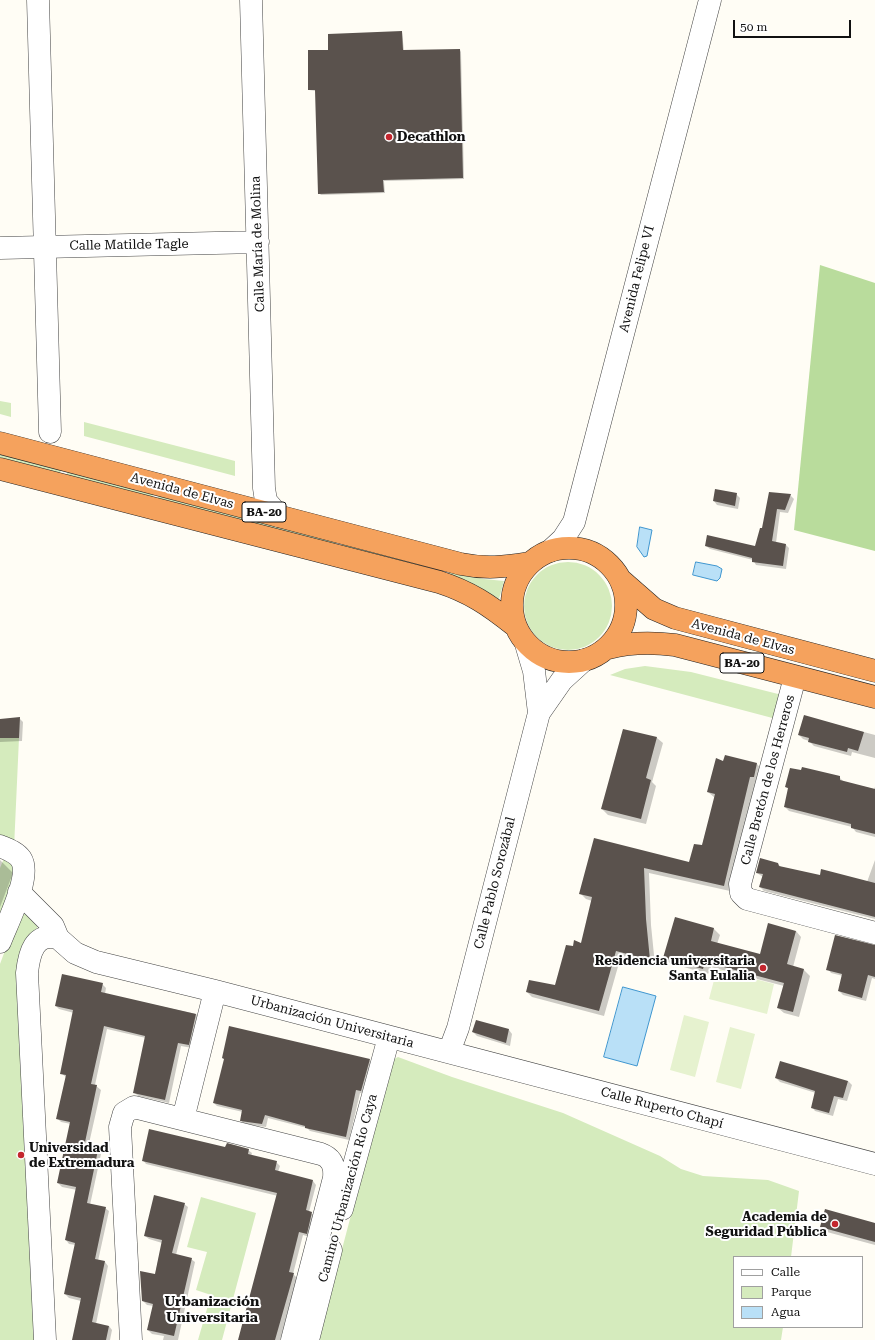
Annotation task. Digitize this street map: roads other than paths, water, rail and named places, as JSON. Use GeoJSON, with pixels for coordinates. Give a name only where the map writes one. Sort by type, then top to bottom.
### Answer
{"type":"FeatureCollection","features":[{"type":"Feature","properties":{"kind":"highway","name":"Avenida de Elvas"},"geometry":{"type":"LineString","coordinates":[[0,443],[478,567],[502,568],[529,563]]}},
{"type":"Feature","properties":{"kind":"highway","name":"Avenida de Elvas"},"geometry":{"type":"LineString","coordinates":[[0,469],[439,582],[463,590],[480,599],[514,625]]}},
{"type":"Feature","properties":{"kind":"highway"},"geometry":{"type":"LineString","coordinates":[[568,547],[587,550],[607,561],[622,581],[627,602],[626,616],[618,636],[608,648],[596,656],[576,662],[555,661],[533,650],[526,644],[520,637],[514,625],[511,608],[514,586],[529,563],[550,551],[568,547]]}},
{"type":"Feature","properties":{"kind":"highway","name":"Avenida de Elvas"},"geometry":{"type":"LineString","coordinates":[[622,581],[654,609],[675,618],[875,671]]}},
{"type":"Feature","properties":{"kind":"highway","name":"Avenida de Elvas"},"geometry":{"type":"LineString","coordinates":[[608,648],[627,643],[653,642],[675,646],[875,697]]}},
{"type":"Feature","properties":{"kind":"street"},"geometry":{"type":"LineString","coordinates":[[38,0],[50,432]]}},
{"type":"Feature","properties":{"kind":"street","name":"Calle María de Molina"},"geometry":{"type":"LineString","coordinates":[[251,0],[264,488],[266,500],[279,516]]}},
{"type":"Feature","properties":{"kind":"street","name":"Avenida Felipe VI"},"geometry":{"type":"LineString","coordinates":[[550,551],[563,539],[574,522],[706,4]]}},
{"type":"Feature","properties":{"kind":"street","name":"Calle Matilde Tagle"},"geometry":{"type":"LineString","coordinates":[[0,248],[258,242]]}},
{"type":"Feature","properties":{"kind":"street","name":"Calle Pablo Sorozábal"},"geometry":{"type":"LineString","coordinates":[[526,644],[534,671],[539,713]]}},
{"type":"Feature","properties":{"kind":"street","name":"Calle Pablo Sorozábal"},"geometry":{"type":"LineString","coordinates":[[448,1052],[458,1028],[539,713],[562,680],[584,660]]}},
{"type":"Feature","properties":{"kind":"street","name":"Calle Bretón de los Herreros"},"geometry":{"type":"LineString","coordinates":[[795,677],[740,884],[741,893],[747,899],[875,933]]}},
{"type":"Feature","properties":{"kind":"street"},"geometry":{"type":"LineString","coordinates":[[0,846],[16,854],[24,866],[25,874],[0,942]]}},
{"type":"Feature","properties":{"kind":"street","name":"Urbanización Universitaria"},"geometry":{"type":"LineString","coordinates":[[19,892],[52,926],[58,938],[76,953],[96,962],[215,991],[448,1052]]}},
{"type":"Feature","properties":{"kind":"street"},"geometry":{"type":"LineString","coordinates":[[45,1340],[27,973],[30,956],[34,945],[45,938],[58,938]]}},
{"type":"Feature","properties":{"kind":"street"},"geometry":{"type":"LineString","coordinates":[[183,1119],[215,991]]}},
{"type":"Feature","properties":{"kind":"street","name":"Camino Urbanización Río Caya"},"geometry":{"type":"LineString","coordinates":[[308,1340],[345,1195],[389,1037]]}},
{"type":"Feature","properties":{"kind":"street","name":"Calle Ruperto Chapí"},"geometry":{"type":"LineString","coordinates":[[448,1052],[875,1164]]}},
{"type":"Feature","properties":{"kind":"street"},"geometry":{"type":"LineString","coordinates":[[131,1340],[121,1119],[126,1110],[134,1108],[321,1154],[328,1157],[333,1163],[335,1171],[334,1178],[292,1340]]}},
{"type":"Feature","properties":{"kind":"water"},"geometry":{"type":"Polygon","coordinates":[[[640,527],[652,530],[647,556],[644,557],[637,547],[640,527]]]}},
{"type":"Feature","properties":{"kind":"water"},"geometry":{"type":"Polygon","coordinates":[[[696,562],[717,566],[722,569],[720,578],[717,581],[693,575],[696,562]]]}},
{"type":"Feature","properties":{"kind":"water"},"geometry":{"type":"Polygon","coordinates":[[[623,987],[656,996],[637,1066],[604,1057],[623,987]]]}},
{"type":"Feature","properties":{"kind":"place","name":"Decathlon"},"geometry":{"type":"Point","coordinates":[389,137]}},
{"type":"Feature","properties":{"kind":"place","name":"Residencia universitaria Santa Eulalia"},"geometry":{"type":"Point","coordinates":[763,968]}},
{"type":"Feature","properties":{"kind":"place","name":"Universidad de Extremadura"},"geometry":{"type":"Point","coordinates":[21,1155]}},
{"type":"Feature","properties":{"kind":"place","name":"Academia de Seguridad Pública"},"geometry":{"type":"Point","coordinates":[835,1224]}},
{"type":"Feature","properties":{"kind":"district","name":"Urbanización Universitaria"},"geometry":{"type":"Point","coordinates":[212,1310]}}]}
